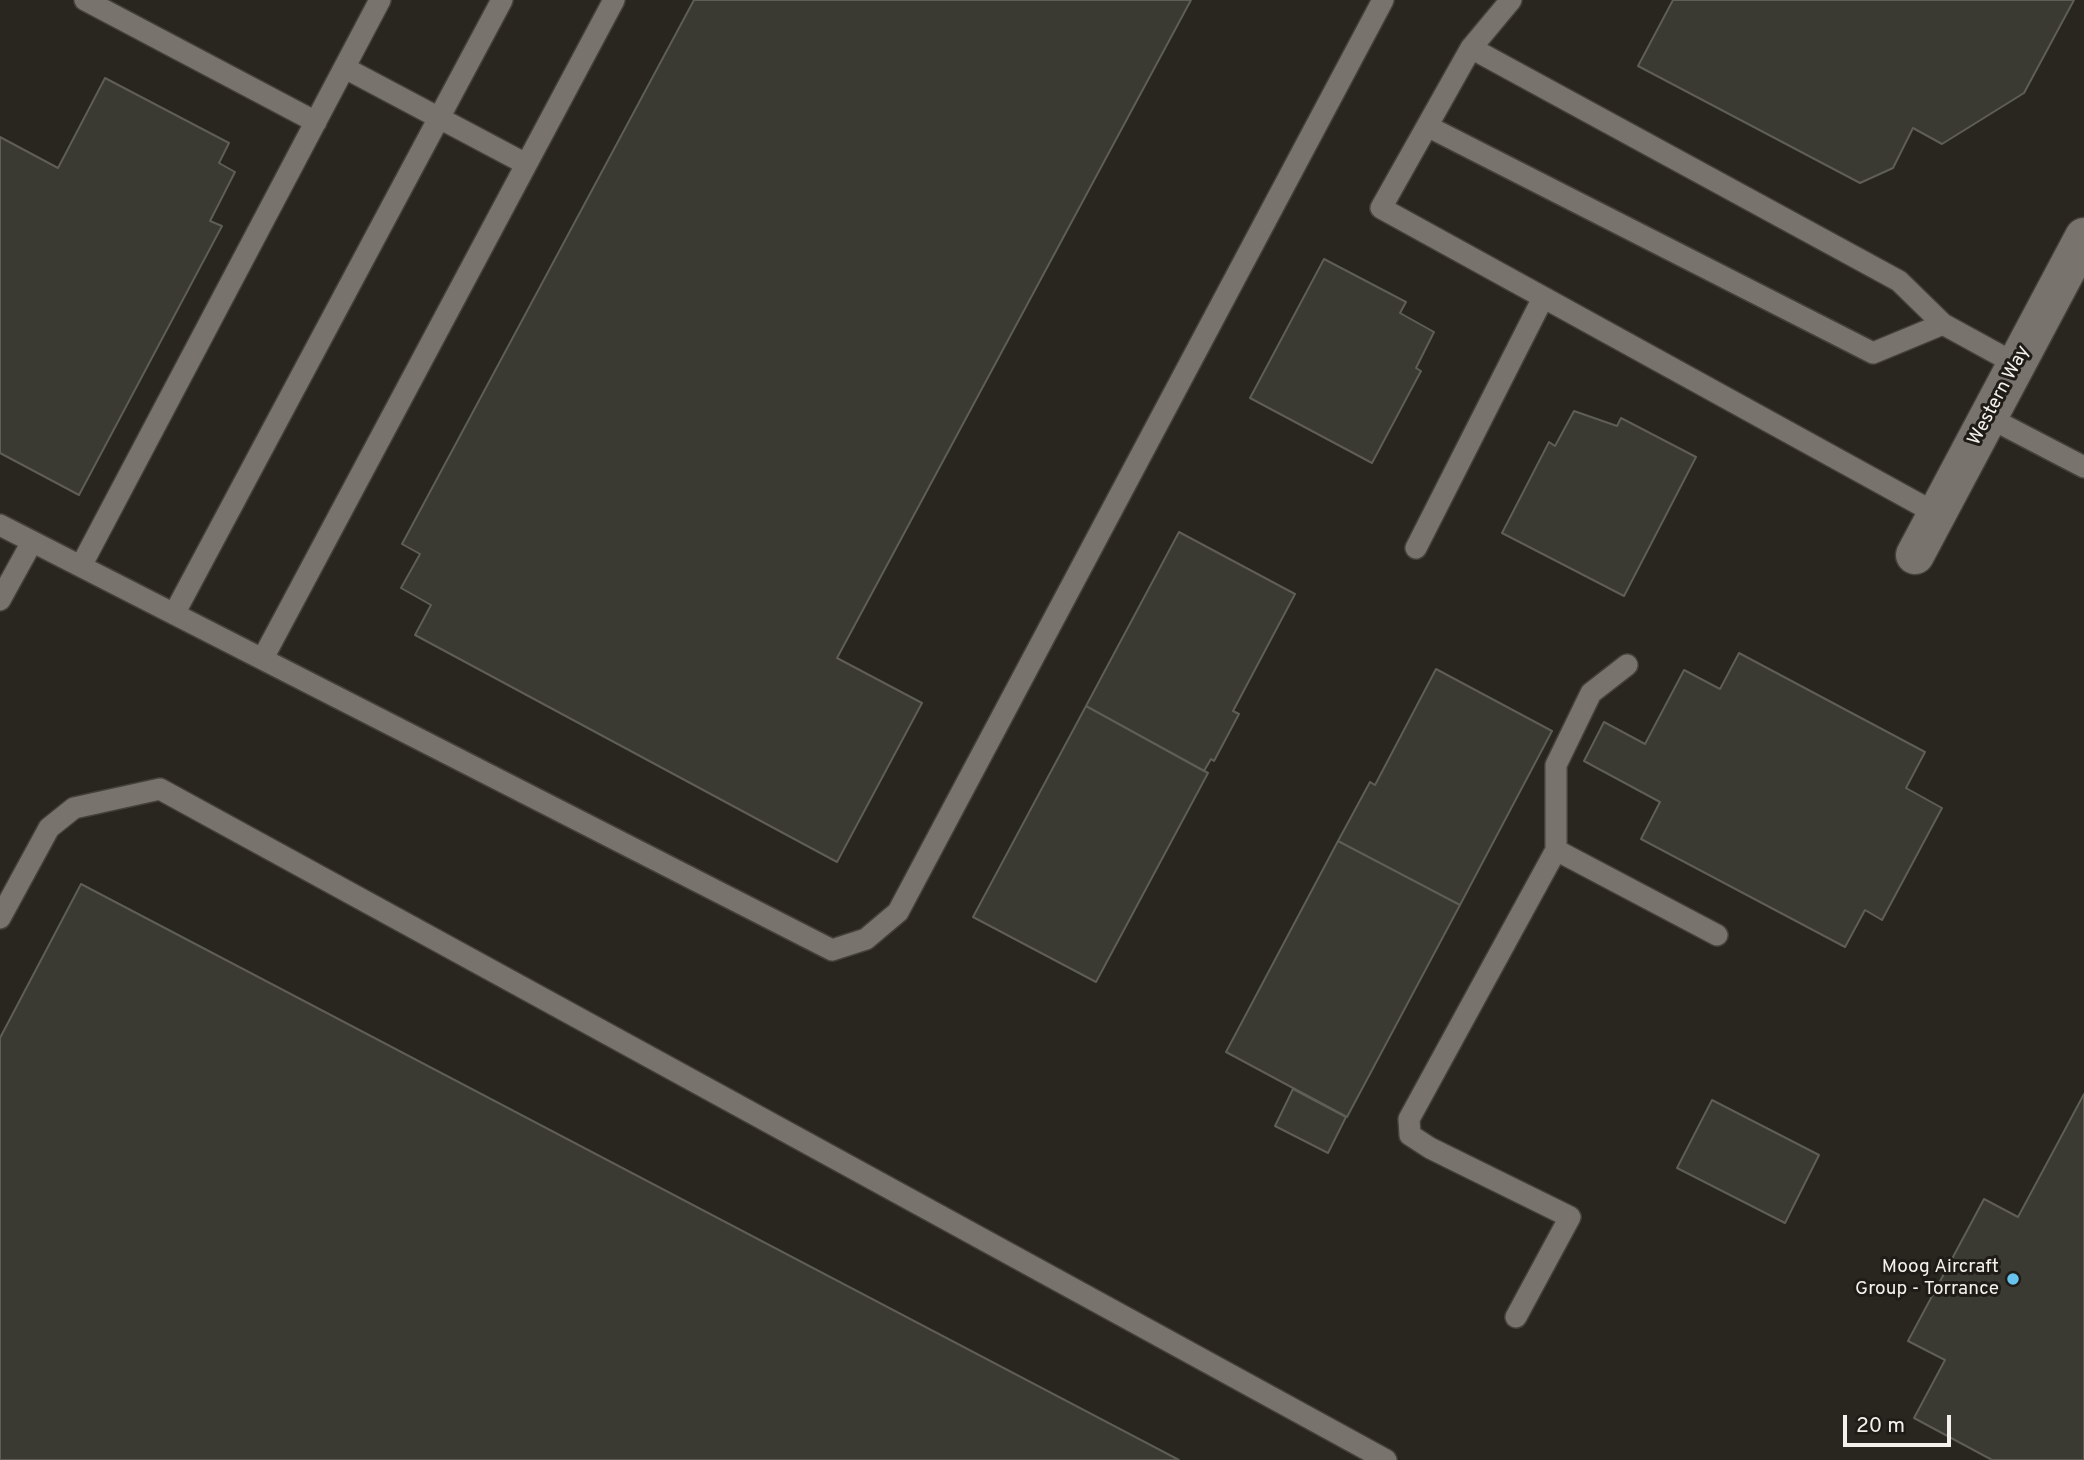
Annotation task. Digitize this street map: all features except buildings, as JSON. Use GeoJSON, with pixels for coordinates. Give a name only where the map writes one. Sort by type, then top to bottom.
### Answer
{"type":"FeatureCollection","features":[{"type":"Feature","properties":{"kind":"street","name":"Western Way"},"geometry":{"type":"LineString","coordinates":[[1916,555],[2084,237]]}},
{"type":"Feature","properties":{"kind":"lane"},"geometry":{"type":"LineString","coordinates":[[85,0],[316,122]]}},
{"type":"Feature","properties":{"kind":"lane"},"geometry":{"type":"LineString","coordinates":[[81,566],[379,0]]}},
{"type":"Feature","properties":{"kind":"lane"},"geometry":{"type":"LineString","coordinates":[[174,614],[502,0]]}},
{"type":"Feature","properties":{"kind":"lane"},"geometry":{"type":"LineString","coordinates":[[263,658],[614,0]]}},
{"type":"Feature","properties":{"kind":"lane"},"geometry":{"type":"LineString","coordinates":[[0,525],[832,950],[866,939],[898,912],[1382,0]]}},
{"type":"Feature","properties":{"kind":"lane"},"geometry":{"type":"LineString","coordinates":[[1511,0],[1471,48],[1381,208],[1937,514]]}},
{"type":"Feature","properties":{"kind":"lane"},"geometry":{"type":"LineString","coordinates":[[1471,48],[1899,281],[1943,324],[2016,364]]}},
{"type":"Feature","properties":{"kind":"lane"},"geometry":{"type":"LineString","coordinates":[[345,68],[526,164]]}},
{"type":"Feature","properties":{"kind":"lane"},"geometry":{"type":"LineString","coordinates":[[1427,126],[1873,353],[1943,324]]}},
{"type":"Feature","properties":{"kind":"lane"},"geometry":{"type":"LineString","coordinates":[[1416,548],[1543,298]]}},
{"type":"Feature","properties":{"kind":"lane"},"geometry":{"type":"LineString","coordinates":[[1988,416],[2084,467]]}},
{"type":"Feature","properties":{"kind":"lane"},"geometry":{"type":"LineString","coordinates":[[0,600],[32,542]]}},
{"type":"Feature","properties":{"kind":"lane"},"geometry":{"type":"LineString","coordinates":[[1516,1317],[1570,1217],[1430,1148],[1410,1135],[1409,1119],[1556,850],[1556,765],[1591,693],[1627,665]]}},
{"type":"Feature","properties":{"kind":"lane"},"geometry":{"type":"LineString","coordinates":[[0,918],[49,828],[74,808],[160,789],[1387,1460]]}},
{"type":"Feature","properties":{"kind":"lane"},"geometry":{"type":"LineString","coordinates":[[1556,850],[1717,935]]}},
{"type":"Feature","properties":{"kind":"place","name":"Moog Aircraft Group - Torrance"},"geometry":{"type":"Point","coordinates":[2013,1279]}}]}
